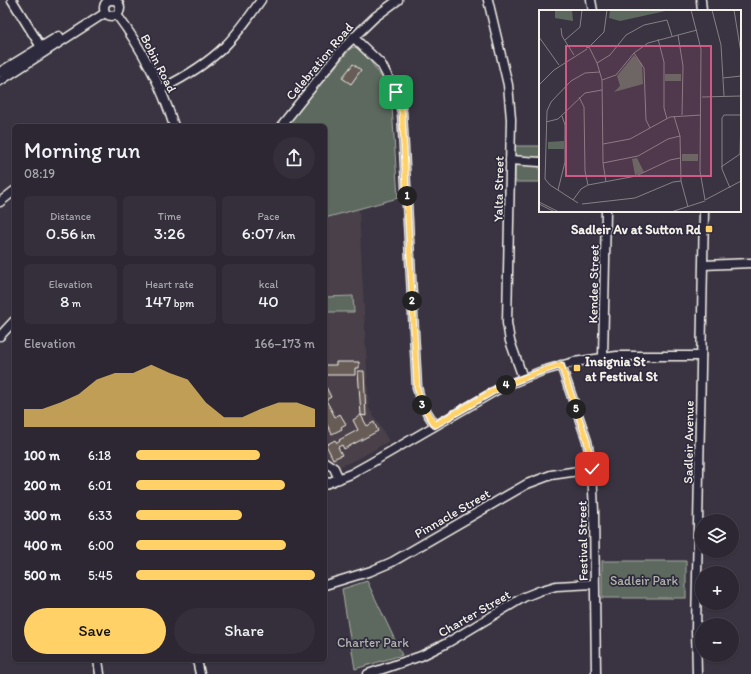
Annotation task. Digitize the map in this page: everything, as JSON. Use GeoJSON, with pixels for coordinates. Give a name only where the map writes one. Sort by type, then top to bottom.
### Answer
{"type":"FeatureCollection","features":[{"type":"Feature","properties":{"kind":"street"},"geometry":{"type":"LineString","coordinates":[[12,0],[41,47]]}},
{"type":"Feature","properties":{"kind":"street"},"geometry":{"type":"LineString","coordinates":[[161,89],[206,62],[217,53],[234,36],[261,0]]}},
{"type":"Feature","properties":{"kind":"street","name":"Celebration Road"},"geometry":{"type":"LineString","coordinates":[[282,124],[353,37],[375,17],[398,0]]}},
{"type":"Feature","properties":{"kind":"street","name":"Yalta Street"},"geometry":{"type":"LineString","coordinates":[[488,0],[508,85],[511,119],[507,323],[510,341],[523,378]]}},
{"type":"Feature","properties":{"kind":"street"},"geometry":{"type":"LineString","coordinates":[[591,0],[593,10]]}},
{"type":"Feature","properties":{"kind":"street"},"geometry":{"type":"LineString","coordinates":[[701,0],[702,10]]}},
{"type":"Feature","properties":{"kind":"street"},"geometry":{"type":"LineString","coordinates":[[0,81],[104,11],[106,3],[119,1],[119,7],[116,14],[110,16],[104,11]]}},
{"type":"Feature","properties":{"kind":"street"},"geometry":{"type":"LineString","coordinates":[[0,72],[104,11]]}},
{"type":"Feature","properties":{"kind":"street","name":"Bobin Road"},"geometry":{"type":"LineString","coordinates":[[116,14],[137,42],[161,89],[173,124]]}},
{"type":"Feature","properties":{"kind":"street"},"geometry":{"type":"LineString","coordinates":[[353,37],[381,64],[396,92],[402,112],[417,387],[421,403],[435,425]]}},
{"type":"Feature","properties":{"kind":"street"},"geometry":{"type":"LineString","coordinates":[[510,160],[539,162]]}},
{"type":"Feature","properties":{"kind":"street"},"geometry":{"type":"LineString","coordinates":[[0,202],[12,193]]}},
{"type":"Feature","properties":{"kind":"street","name":"Kendee Street"},"geometry":{"type":"LineString","coordinates":[[603,358],[606,212]]}},
{"type":"Feature","properties":{"kind":"street","name":"Sadleir Avenue"},"geometry":{"type":"LineString","coordinates":[[697,674],[696,629],[704,212]]}},
{"type":"Feature","properties":{"kind":"street"},"geometry":{"type":"LineString","coordinates":[[704,265],[751,263]]}},
{"type":"Feature","properties":{"kind":"street"},"geometry":{"type":"LineString","coordinates":[[0,336],[12,323]]}},
{"type":"Feature","properties":{"kind":"street"},"geometry":{"type":"LineString","coordinates":[[327,483],[369,464],[502,386],[561,365],[603,358],[632,356],[701,356]]}},
{"type":"Feature","properties":{"kind":"street","name":"Festival Street"},"geometry":{"type":"LineString","coordinates":[[561,365],[587,441],[592,469],[596,674]]}},
{"type":"Feature","properties":{"kind":"street"},"geometry":{"type":"LineString","coordinates":[[327,463],[334,468],[339,479]]}},
{"type":"Feature","properties":{"kind":"street","name":"Pinnacle Street"},"geometry":{"type":"LineString","coordinates":[[327,584],[371,571],[392,562],[527,484],[551,475],[592,469]]}},
{"type":"Feature","properties":{"kind":"street","name":"Charter Street"},"geometry":{"type":"LineString","coordinates":[[368,674],[421,656],[447,643],[524,597],[539,591],[556,586],[594,584]]}},
{"type":"Feature","properties":{"kind":"street"},"geometry":{"type":"LineString","coordinates":[[98,662],[100,674]]}},
{"type":"Feature","properties":{"kind":"street"},"geometry":{"type":"LineString","coordinates":[[197,662],[200,674]]}},
{"type":"Feature","properties":{"kind":"shaded area"},"geometry":{"type":"Polygon","coordinates":[[[359,209],[369,408],[389,441],[358,459],[327,472],[327,217],[359,209]]]}},
{"type":"Feature","properties":{"kind":"green space"},"geometry":{"type":"Polygon","coordinates":[[[354,47],[362,49],[391,91],[398,198],[327,217],[327,124],[288,124],[351,48],[354,47]]]}},
{"type":"Feature","properties":{"kind":"green space"},"geometry":{"type":"Polygon","coordinates":[[[515,146],[539,146],[539,182],[515,182],[515,146]]]}},
{"type":"Feature","properties":{"kind":"green space"},"geometry":{"type":"Polygon","coordinates":[[[353,296],[354,312],[327,312],[327,297],[353,296]]]}},
{"type":"Feature","properties":{"kind":"green space","name":"Sadleir Park"},"geometry":{"type":"Polygon","coordinates":[[[602,561],[686,561],[686,598],[602,598],[602,561]]]}},
{"type":"Feature","properties":{"kind":"green space","name":"Charter Park"},"geometry":{"type":"Polygon","coordinates":[[[367,581],[402,655],[355,669],[342,589],[367,581]]]}},
{"type":"Feature","properties":{"kind":"building"},"geometry":{"type":"Polygon","coordinates":[[[353,64],[361,70],[351,84],[342,78],[353,64]]]}},
{"type":"Feature","properties":{"kind":"building"},"geometry":{"type":"Polygon","coordinates":[[[336,362],[359,362],[359,368],[355,368],[355,375],[327,375],[327,365],[336,365],[336,362]]]}},
{"type":"Feature","properties":{"kind":"building"},"geometry":{"type":"Polygon","coordinates":[[[358,371],[364,371],[366,416],[361,415],[358,371]]]}},
{"type":"Feature","properties":{"kind":"building"},"geometry":{"type":"Polygon","coordinates":[[[327,389],[331,397],[327,399],[327,389]]]}},
{"type":"Feature","properties":{"kind":"building"},"geometry":{"type":"Polygon","coordinates":[[[327,402],[335,417],[340,414],[346,424],[341,427],[342,429],[332,434],[327,425],[327,402]]]}},
{"type":"Feature","properties":{"kind":"building"},"geometry":{"type":"Polygon","coordinates":[[[361,415],[367,426],[374,422],[378,431],[344,449],[342,445],[338,447],[342,455],[333,459],[327,444],[335,440],[337,443],[340,441],[339,440],[358,430],[353,420],[361,415]]]}},
{"type":"Feature","properties":{"kind":"place","name":"Sadleir Av at Sutton Rd"},"geometry":{"type":"Point","coordinates":[709,229]}},
{"type":"Feature","properties":{"kind":"place","name":"Insignia St at Festival St"},"geometry":{"type":"Point","coordinates":[577,368]}},
{"type":"Feature","properties":{"kind":"route"},"geometry":{"type":"LineString","coordinates":[[396,92],[402,112],[417,387],[421,403],[435,425],[502,386],[561,365],[587,441],[592,469]]}}]}
